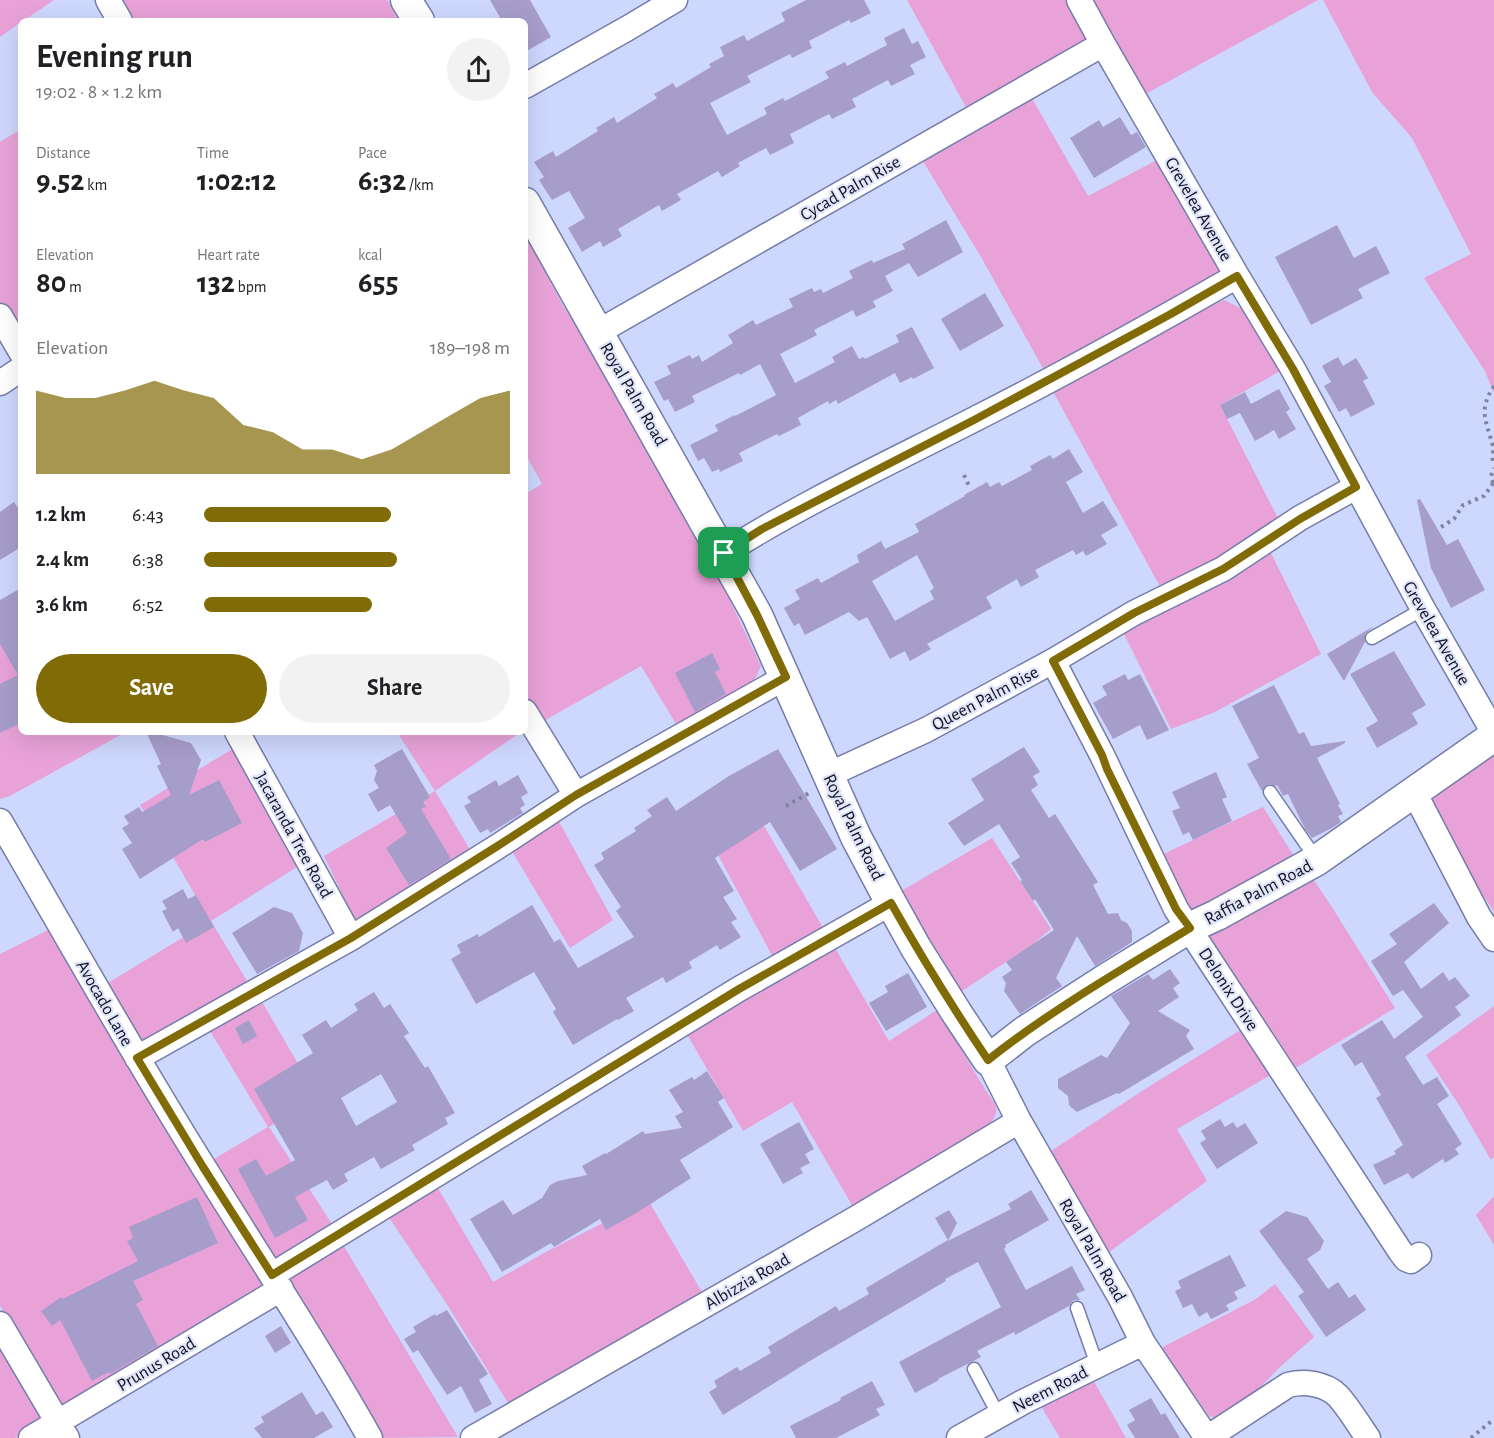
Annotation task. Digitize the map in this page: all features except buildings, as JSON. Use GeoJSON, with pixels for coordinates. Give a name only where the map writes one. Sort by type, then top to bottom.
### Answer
{"type":"FeatureCollection","features":[{"type":"Feature","properties":{"kind":"street"},"geometry":{"type":"LineString","coordinates":[[108,0],[118,18]]}},
{"type":"Feature","properties":{"kind":"street"},"geometry":{"type":"LineString","coordinates":[[406,0],[417,18]]}},
{"type":"Feature","properties":{"kind":"street"},"geometry":{"type":"LineString","coordinates":[[528,84],[675,0]]}},
{"type":"Feature","properties":{"kind":"street","name":"Grevelea Avenue"},"geometry":{"type":"LineString","coordinates":[[1079,0],[1102,44],[1293,369],[1494,735]]}},
{"type":"Feature","properties":{"kind":"street","name":"Cycad Palm Rise"},"geometry":{"type":"LineString","coordinates":[[598,332],[1102,44]]}},
{"type":"Feature","properties":{"kind":"street","name":"Royal Palm Road"},"geometry":{"type":"LineString","coordinates":[[528,208],[757,615],[856,837],[891,903],[916,948],[988,1060],[1143,1342],[1207,1438]]}},
{"type":"Feature","properties":{"kind":"street"},"geometry":{"type":"LineString","coordinates":[[724,553],[762,529],[984,414],[1237,276]]}},
{"type":"Feature","properties":{"kind":"street"},"geometry":{"type":"LineString","coordinates":[[0,316],[18,347]]}},
{"type":"Feature","properties":{"kind":"street"},"geometry":{"type":"LineString","coordinates":[[0,383],[18,371]]}},
{"type":"Feature","properties":{"kind":"street","name":"Queen Palm Rise"},"geometry":{"type":"LineString","coordinates":[[828,775],[926,730],[1053,661],[1134,613],[1223,569],[1300,519],[1356,487]]}},
{"type":"Feature","properties":{"kind":"street","name":"Delonix Drive"},"geometry":{"type":"LineString","coordinates":[[1053,661],[1102,755],[1176,909],[1400,1251],[1406,1259],[1411,1261],[1419,1255]]}},
{"type":"Feature","properties":{"kind":"street"},"geometry":{"type":"LineString","coordinates":[[137,1058],[351,938],[576,795],[786,677]]}},
{"type":"Feature","properties":{"kind":"street"},"geometry":{"type":"LineString","coordinates":[[528,717],[576,795]]}},
{"type":"Feature","properties":{"kind":"street","name":"Jacaranda Tree Road"},"geometry":{"type":"LineString","coordinates":[[239,735],[351,938]]}},
{"type":"Feature","properties":{"kind":"street","name":"Raffia Palm Road"},"geometry":{"type":"LineString","coordinates":[[988,1060],[1024,1032],[1106,979],[1190,928],[1317,860],[1494,735]]}},
{"type":"Feature","properties":{"kind":"street"},"geometry":{"type":"LineString","coordinates":[[1414,792],[1479,917],[1494,939]]}},
{"type":"Feature","properties":{"kind":"street","name":"Avocado Lane"},"geometry":{"type":"LineString","coordinates":[[0,821],[137,1058],[203,1167],[315,1342],[370,1438]]}},
{"type":"Feature","properties":{"kind":"street","name":"Prunus Road"},"geometry":{"type":"LineString","coordinates":[[31,1438],[63,1430],[276,1282],[739,989],[891,903]]}},
{"type":"Feature","properties":{"kind":"street","name":"Albizzia Road"},"geometry":{"type":"LineString","coordinates":[[473,1438],[855,1219],[1019,1120]]}},
{"type":"Feature","properties":{"kind":"street"},"geometry":{"type":"LineString","coordinates":[[0,1324],[63,1430]]}},
{"type":"Feature","properties":{"kind":"street","name":"Neem Road"},"geometry":{"type":"LineString","coordinates":[[959,1438],[1143,1342]]}},
{"type":"Feature","properties":{"kind":"street"},"geometry":{"type":"LineString","coordinates":[[1207,1438],[1288,1386],[1299,1383],[1318,1385],[1337,1395],[1368,1438]]}},
{"type":"Feature","properties":{"kind":"lane"},"geometry":{"type":"LineString","coordinates":[[1372,638],[1423,609]]}},
{"type":"Feature","properties":{"kind":"lane"},"geometry":{"type":"LineString","coordinates":[[1270,792],[1317,860]]}},
{"type":"Feature","properties":{"kind":"lane"},"geometry":{"type":"LineString","coordinates":[[1077,1308],[1097,1365]]}},
{"type":"Feature","properties":{"kind":"lane"},"geometry":{"type":"LineString","coordinates":[[974,1369],[999,1416]]}},
{"type":"Feature","properties":{"kind":"path"},"geometry":{"type":"LineString","coordinates":[[1441,527],[1454,519],[1463,505],[1484,496],[1493,483],[1491,476],[1494,466],[1492,458],[1494,449],[1484,407],[1487,396],[1494,386]]}},
{"type":"Feature","properties":{"kind":"path"},"geometry":{"type":"LineString","coordinates":[[964,475],[969,486]]}},
{"type":"Feature","properties":{"kind":"path"},"geometry":{"type":"LineString","coordinates":[[1471,1438],[1494,1419]]}},
{"type":"Feature","properties":{"kind":"shaded area"},"geometry":{"type":"Polygon","coordinates":[[[0,0],[54,0],[27,18],[18,18],[18,24],[0,37],[0,0]]]}},
{"type":"Feature","properties":{"kind":"shaded area"},"geometry":{"type":"Polygon","coordinates":[[[119,0],[387,0],[397,18],[129,18],[119,0]]]}},
{"type":"Feature","properties":{"kind":"shaded area"},"geometry":{"type":"Polygon","coordinates":[[[907,0],[1067,0],[1091,40],[966,107],[907,0]]]}},
{"type":"Feature","properties":{"kind":"shaded area"},"geometry":{"type":"Polygon","coordinates":[[[1085,0],[1318,0],[1140,97],[1085,0]]]}},
{"type":"Feature","properties":{"kind":"shaded area"},"geometry":{"type":"Polygon","coordinates":[[[1323,0],[1494,0],[1494,393],[1485,371],[1424,278],[1471,254],[1412,138],[1372,92],[1323,0]]]}},
{"type":"Feature","properties":{"kind":"shaded area"},"geometry":{"type":"Polygon","coordinates":[[[1030,95],[1088,196],[1161,158],[1222,271],[1045,372],[981,257],[921,158],[1030,95]]]}},
{"type":"Feature","properties":{"kind":"shaded area"},"geometry":{"type":"Polygon","coordinates":[[[18,131],[18,333],[0,303],[0,142],[18,131]]]}},
{"type":"Feature","properties":{"kind":"shaded area"},"geometry":{"type":"Polygon","coordinates":[[[528,240],[562,304],[599,361],[714,567],[761,666],[755,679],[740,690],[676,724],[641,666],[542,722],[528,701],[528,492],[542,484],[528,458],[528,240]]]}},
{"type":"Feature","properties":{"kind":"shaded area"},"geometry":{"type":"Polygon","coordinates":[[[1224,300],[1246,311],[1282,370],[1220,405],[1280,522],[1232,555],[1162,590],[1051,388],[1224,300]]]}},
{"type":"Feature","properties":{"kind":"shaded area"},"geometry":{"type":"Polygon","coordinates":[[[1269,549],[1321,654],[1215,712],[1171,729],[1123,632],[1269,549]]]}},
{"type":"Feature","properties":{"kind":"shaded area"},"geometry":{"type":"Polygon","coordinates":[[[18,632],[18,735],[121,735],[10,796],[0,799],[0,641],[18,632]]]}},
{"type":"Feature","properties":{"kind":"shaded area"},"geometry":{"type":"Polygon","coordinates":[[[399,735],[517,735],[435,791],[399,735]]]}},
{"type":"Feature","properties":{"kind":"shaded area"},"geometry":{"type":"Polygon","coordinates":[[[239,745],[305,862],[211,921],[250,986],[142,1042],[103,986],[210,921],[140,805],[239,745]]]}},
{"type":"Feature","properties":{"kind":"shaded area"},"geometry":{"type":"Polygon","coordinates":[[[1494,745],[1494,911],[1432,822],[1428,794],[1494,745]]]}},
{"type":"Feature","properties":{"kind":"shaded area"},"geometry":{"type":"Polygon","coordinates":[[[435,791],[478,863],[359,929],[324,856],[435,791]]]}},
{"type":"Feature","properties":{"kind":"shaded area"},"geometry":{"type":"Polygon","coordinates":[[[1263,807],[1299,864],[1191,915],[1155,858],[1263,807]]]}},
{"type":"Feature","properties":{"kind":"shaded area"},"geometry":{"type":"Polygon","coordinates":[[[557,818],[613,920],[570,948],[507,843],[557,818]]]}},
{"type":"Feature","properties":{"kind":"shaded area"},"geometry":{"type":"Polygon","coordinates":[[[763,824],[826,933],[775,961],[717,853],[763,824]]]}},
{"type":"Feature","properties":{"kind":"shaded area"},"geometry":{"type":"Polygon","coordinates":[[[992,838],[1051,929],[1033,944],[959,993],[896,894],[992,838]]]}},
{"type":"Feature","properties":{"kind":"shaded area"},"geometry":{"type":"Polygon","coordinates":[[[1310,874],[1395,1008],[1289,1072],[1197,928],[1310,874]]]}},
{"type":"Feature","properties":{"kind":"shaded area"},"geometry":{"type":"Polygon","coordinates":[[[54,927],[272,1295],[59,1427],[0,1305],[0,954],[54,927]]]}},
{"type":"Feature","properties":{"kind":"shaded area"},"geometry":{"type":"Polygon","coordinates":[[[832,943],[889,1041],[937,1010],[994,1102],[996,1109],[995,1116],[989,1125],[853,1207],[792,1102],[743,1131],[685,1031],[832,943]]]}},
{"type":"Feature","properties":{"kind":"shaded area"},"geometry":{"type":"Polygon","coordinates":[[[258,995],[318,1098],[269,1127],[334,1227],[282,1260],[267,1257],[209,1162],[268,1127],[207,1026],[258,995]]]}},
{"type":"Feature","properties":{"kind":"shaded area"},"geometry":{"type":"Polygon","coordinates":[[[1494,1006],[1494,1157],[1491,1160],[1426,1055],[1494,1006]]]}},
{"type":"Feature","properties":{"kind":"shaded area"},"geometry":{"type":"Polygon","coordinates":[[[1247,1026],[1276,1072],[1177,1129],[1207,1181],[1105,1255],[1048,1153],[1247,1026]]]}},
{"type":"Feature","properties":{"kind":"shaded area"},"geometry":{"type":"Polygon","coordinates":[[[435,1183],[493,1282],[648,1200],[702,1292],[659,1320],[508,1403],[448,1306],[386,1213],[435,1183]]]}},
{"type":"Feature","properties":{"kind":"shaded area"},"geometry":{"type":"Polygon","coordinates":[[[1494,1196],[1494,1245],[1476,1215],[1494,1196]]]}},
{"type":"Feature","properties":{"kind":"shaded area"},"geometry":{"type":"Polygon","coordinates":[[[342,1243],[458,1437],[373,1438],[290,1283],[292,1272],[342,1243]]]}},
{"type":"Feature","properties":{"kind":"shaded area"},"geometry":{"type":"Polygon","coordinates":[[[1275,1284],[1314,1337],[1281,1366],[1235,1413],[1218,1419],[1209,1416],[1159,1349],[1256,1299],[1275,1284]]]}},
{"type":"Feature","properties":{"kind":"shaded area"},"geometry":{"type":"Polygon","coordinates":[[[0,1339],[46,1419],[15,1438],[0,1438],[0,1339]]]}},
{"type":"Feature","properties":{"kind":"shaded area"},"geometry":{"type":"Polygon","coordinates":[[[1092,1378],[1126,1438],[1060,1438],[1038,1401],[1092,1378]]]}},
{"type":"Feature","properties":{"kind":"route"},"geometry":{"type":"LineString","coordinates":[[1237,276],[1293,369],[1356,487],[1300,519],[1223,569],[1134,613],[1053,661],[1102,755],[1176,909],[1190,928],[1024,1032],[988,1060],[916,948],[891,903],[739,989],[272,1275],[137,1058],[351,938],[576,795],[786,677],[724,553],[762,529],[974,420],[1237,276]]}}]}
